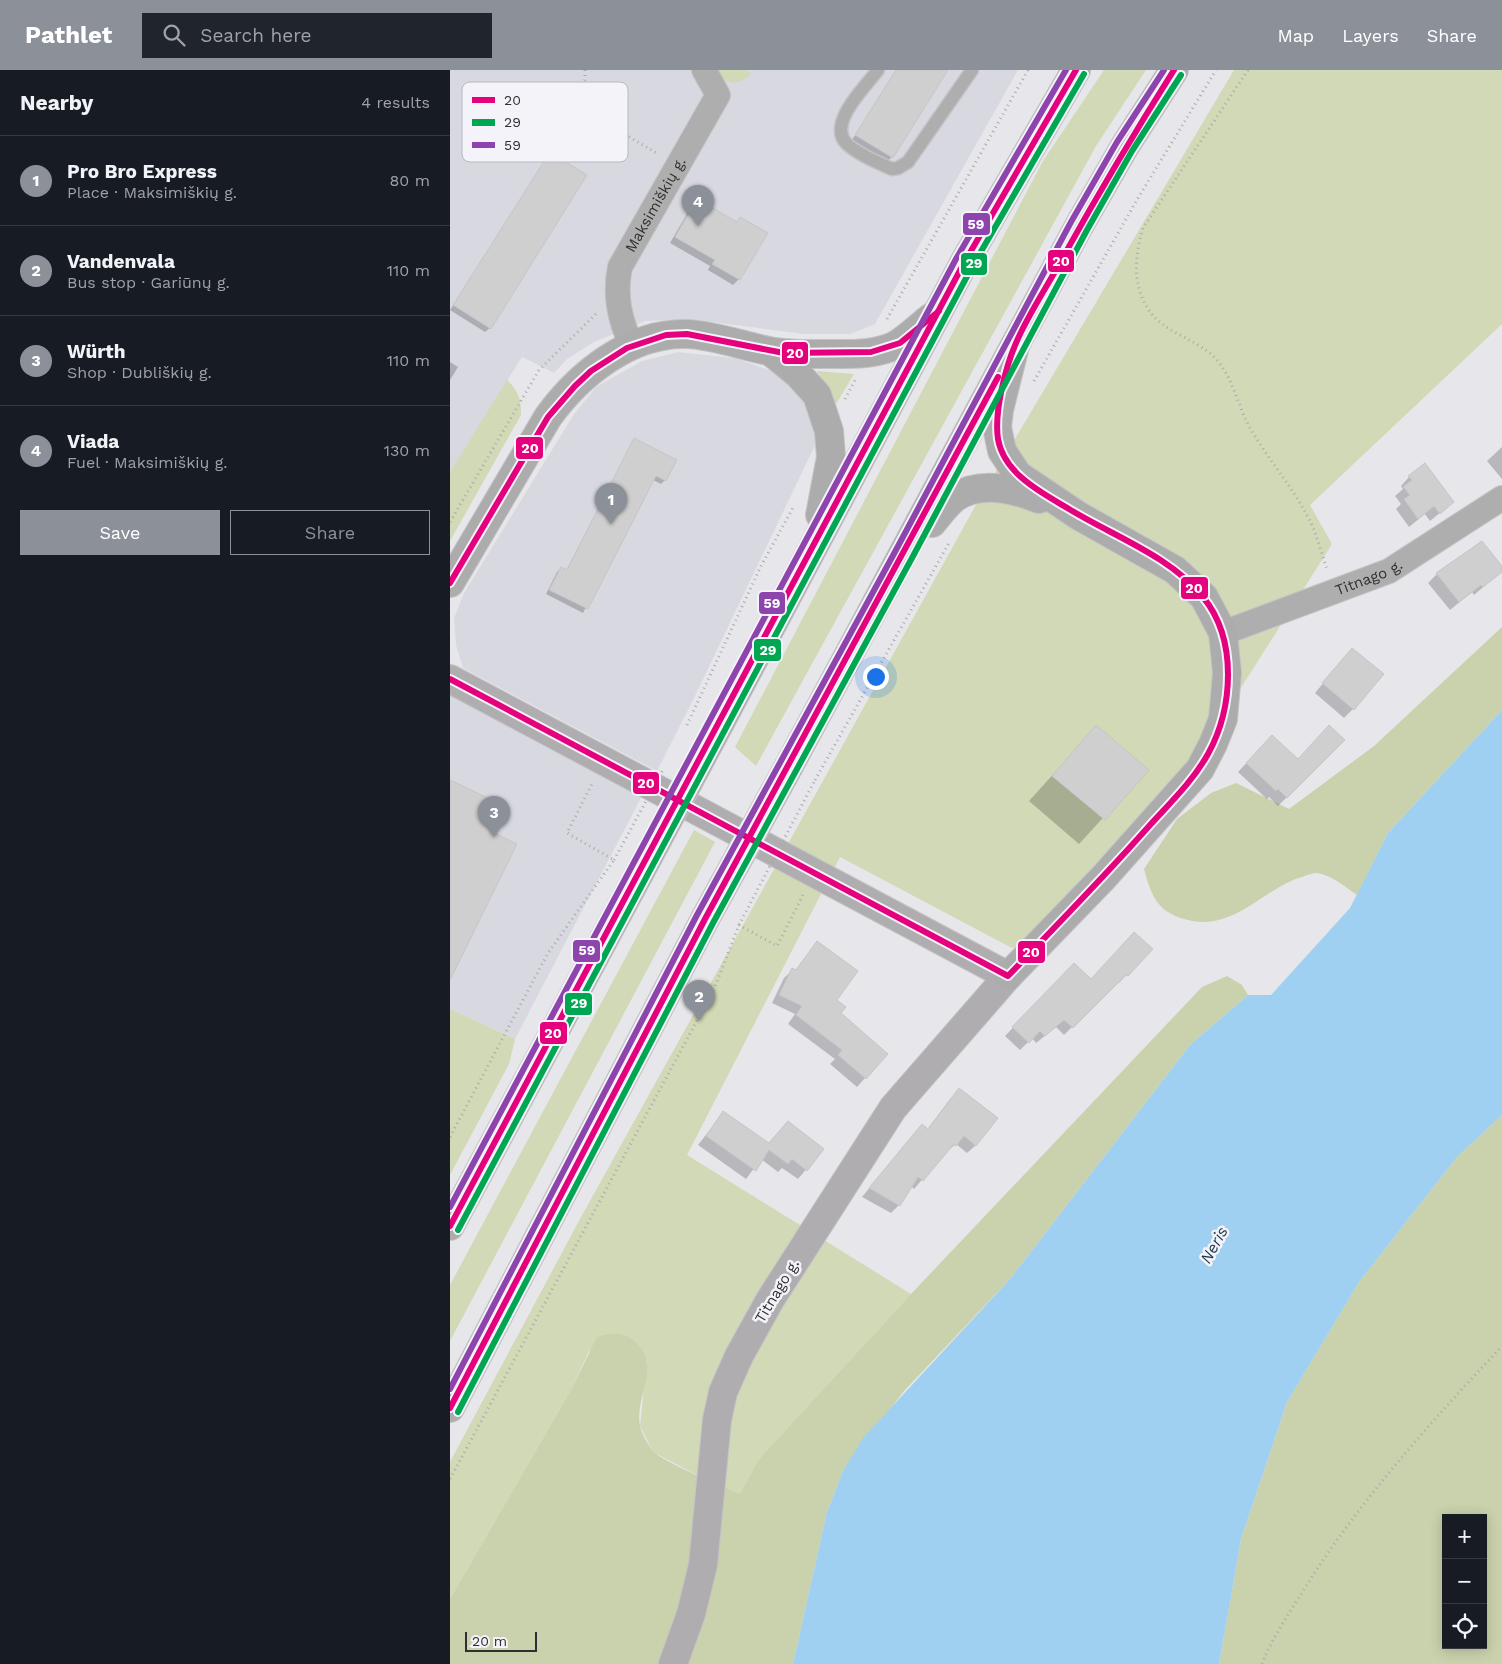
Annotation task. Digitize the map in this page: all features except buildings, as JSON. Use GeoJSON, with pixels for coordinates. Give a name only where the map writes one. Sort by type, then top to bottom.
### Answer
{"type":"FeatureCollection","features":[{"type":"Feature","properties":{"kind":"highway"},"geometry":{"type":"LineString","coordinates":[[450,1226],[939,310],[1076,70]]}},
{"type":"Feature","properties":{"kind":"highway"},"geometry":{"type":"LineString","coordinates":[[450,1408],[705,919],[1015,346],[1120,154],[1174,70]]}},
{"type":"Feature","properties":{"kind":"highway"},"geometry":{"type":"LineString","coordinates":[[450,583],[532,442],[563,396],[599,365],[632,347],[667,336],[688,334],[771,352],[869,354],[895,346],[939,310]]}},
{"type":"Feature","properties":{"kind":"highway"},"geometry":{"type":"LineString","coordinates":[[1008,976],[1103,878],[1200,769],[1214,744],[1222,719],[1227,673],[1222,633],[1204,597],[1175,570],[1079,516],[1018,476],[998,442],[999,410],[1015,346]]}},
{"type":"Feature","properties":{"kind":"highway"},"geometry":{"type":"LineString","coordinates":[[771,352],[798,374],[817,395],[829,431],[831,457],[814,542]]}},
{"type":"Feature","properties":{"kind":"highway"},"geometry":{"type":"LineString","coordinates":[[904,554],[956,497],[980,488],[1008,489],[1079,516]]}},
{"type":"Feature","properties":{"kind":"street","name":"Maksimiškių g."},"geometry":{"type":"LineString","coordinates":[[632,347],[622,326],[617,300],[620,267],[718,95],[704,70]]}},
{"type":"Feature","properties":{"kind":"street","name":"Titnago g."},"geometry":{"type":"LineString","coordinates":[[1222,633],[1389,571],[1502,498]]}},
{"type":"Feature","properties":{"kind":"street"},"geometry":{"type":"LineString","coordinates":[[450,679],[1008,976]]}},
{"type":"Feature","properties":{"kind":"street","name":"Titnago g."},"geometry":{"type":"LineString","coordinates":[[673,1664],[691,1614],[703,1565],[717,1420],[723,1392],[739,1356],[770,1300],[893,1108],[1008,976]]}},
{"type":"Feature","properties":{"kind":"lane"},"geometry":{"type":"LineString","coordinates":[[878,70],[843,114],[841,130],[845,142],[892,169],[908,162],[972,70]]}},
{"type":"Feature","properties":{"kind":"path"},"geometry":{"type":"LineString","coordinates":[[829,431],[869,354],[1028,70]]}},
{"type":"Feature","properties":{"kind":"path"},"geometry":{"type":"LineString","coordinates":[[1248,70],[1143,228],[1136,250],[1136,274],[1140,294],[1148,310],[1162,324],[1214,357],[1225,371],[1249,425],[1310,520],[1334,591]]}},
{"type":"Feature","properties":{"kind":"path"},"geometry":{"type":"LineString","coordinates":[[628,136],[677,166]]}},
{"type":"Feature","properties":{"kind":"path"},"geometry":{"type":"LineString","coordinates":[[682,734],[761,566],[797,500]]}},
{"type":"Feature","properties":{"kind":"path"},"geometry":{"type":"LineString","coordinates":[[450,1137],[548,953],[614,860],[669,759]]}},
{"type":"Feature","properties":{"kind":"path"},"geometry":{"type":"LineString","coordinates":[[594,780],[566,833],[614,860]]}},
{"type":"Feature","properties":{"kind":"path"},"geometry":{"type":"LineString","coordinates":[[450,1479],[714,990],[739,925],[815,780]]}},
{"type":"Feature","properties":{"kind":"path"},"geometry":{"type":"LineString","coordinates":[[638,803],[647,808]]}},
{"type":"Feature","properties":{"kind":"path"},"geometry":{"type":"LineString","coordinates":[[761,868],[770,872]]}},
{"type":"Feature","properties":{"kind":"path"},"geometry":{"type":"LineString","coordinates":[[739,925],[777,946],[805,890]]}},
{"type":"Feature","properties":{"kind":"path"},"geometry":{"type":"LineString","coordinates":[[1262,1664],[1270,1645],[1330,1548],[1419,1436],[1502,1346]]}},
{"type":"Feature","properties":{"kind":"shaded area"},"geometry":{"type":"Polygon","coordinates":[[[450,70],[1018,70],[875,324],[850,334],[803,334],[690,319],[645,321],[594,342],[567,359],[554,373],[522,357],[450,472],[450,70]]]}},
{"type":"Feature","properties":{"kind":"shaded area"},"geometry":{"type":"Polygon","coordinates":[[[678,352],[734,358],[775,372],[802,398],[819,437],[657,771],[463,668],[456,645],[454,618],[464,593],[574,414],[596,387],[642,361],[678,352]]]}},
{"type":"Feature","properties":{"kind":"shaded area"},"geometry":{"type":"Polygon","coordinates":[[[450,695],[642,796],[515,1039],[450,1009],[450,695]]]}},
{"type":"Feature","properties":{"kind":"green space"},"geometry":{"type":"Polygon","coordinates":[[[715,70],[746,70],[751,74],[741,81],[732,83],[723,79],[715,70]]]}},
{"type":"Feature","properties":{"kind":"green space"},"geometry":{"type":"Polygon","coordinates":[[[1104,70],[1146,70],[1096,146],[756,766],[735,747],[1043,161],[1104,70]]]}},
{"type":"Feature","properties":{"kind":"green space"},"geometry":{"type":"Polygon","coordinates":[[[1234,70],[1502,70],[1502,324],[1310,505],[1332,544],[1201,751],[1032,941],[1012,948],[840,857],[687,1155],[911,1294],[759,1459],[740,1495],[653,1452],[640,1426],[647,1360],[589,1351],[571,1390],[450,1599],[450,1462],[580,1219],[977,503],[1234,70]]]}},
{"type":"Feature","properties":{"kind":"green space"},"geometry":{"type":"Polygon","coordinates":[[[817,371],[854,374],[836,404],[817,371]]]}},
{"type":"Feature","properties":{"kind":"green space"},"geometry":{"type":"Polygon","coordinates":[[[507,380],[518,396],[521,415],[450,541],[450,472],[507,380]]]}},
{"type":"Feature","properties":{"kind":"green space"},"geometry":{"type":"Polygon","coordinates":[[[1502,627],[1502,710],[1388,833],[1357,895],[1333,879],[1317,873],[1274,890],[1233,915],[1218,920],[1202,922],[1175,916],[1156,900],[1152,894],[1144,869],[1177,819],[1211,793],[1236,783],[1289,809],[1374,746],[1502,627]]]}},
{"type":"Feature","properties":{"kind":"green space"},"geometry":{"type":"Polygon","coordinates":[[[694,830],[715,842],[450,1341],[450,1285],[694,830]]]}},
{"type":"Feature","properties":{"kind":"green space"},"geometry":{"type":"Polygon","coordinates":[[[1227,976],[1242,985],[1248,995],[1190,1045],[1010,1279],[904,1391],[843,1471],[827,1512],[793,1664],[450,1664],[450,1599],[571,1390],[597,1337],[611,1334],[625,1335],[633,1340],[642,1350],[647,1370],[639,1414],[640,1426],[652,1450],[657,1455],[679,1467],[740,1494],[759,1459],[911,1294],[1202,987],[1227,976]]]}},
{"type":"Feature","properties":{"kind":"green space"},"geometry":{"type":"Polygon","coordinates":[[[450,1009],[515,1039],[509,1064],[450,1175],[450,1009]]]}},
{"type":"Feature","properties":{"kind":"green space"},"geometry":{"type":"Polygon","coordinates":[[[1502,1115],[1502,1664],[1219,1664],[1241,1539],[1287,1402],[1359,1282],[1457,1157],[1502,1115]]]}},
{"type":"Feature","properties":{"kind":"water","name":"Neris"},"geometry":{"type":"Polygon","coordinates":[[[1502,710],[1502,1115],[1457,1157],[1359,1282],[1287,1402],[1241,1539],[1219,1664],[793,1664],[827,1512],[843,1471],[863,1438],[1010,1279],[1190,1045],[1248,995],[1271,995],[1350,908],[1388,833],[1502,710]]]}},
{"type":"Feature","properties":{"kind":"transit line","name":"59"},"geometry":{"type":"LineString","coordinates":[[450,1207],[956,259],[1066,70]]}},
{"type":"Feature","properties":{"kind":"transit line","name":"20"},"geometry":{"type":"LineString","coordinates":[[450,1226],[964,263],[1076,70]]}},
{"type":"Feature","properties":{"kind":"transit line","name":"59"},"geometry":{"type":"LineString","coordinates":[[450,1389],[697,915],[896,550],[1071,222],[1117,142],[1164,70]]}},
{"type":"Feature","properties":{"kind":"transit line","name":"20"},"geometry":{"type":"LineString","coordinates":[[450,679],[1008,976],[1098,882],[1188,783],[1208,754],[1216,736],[1223,716],[1227,695],[1227,653],[1222,633],[1214,614],[1203,597],[1190,583],[1158,558],[1086,519],[1026,481],[1008,462],[998,439],[997,428],[1001,391],[1020,333],[1099,193],[1174,70]]}},
{"type":"Feature","properties":{"kind":"transit line","name":"29"},"geometry":{"type":"LineString","coordinates":[[458,1230],[972,267],[1084,74]]}},
{"type":"Feature","properties":{"kind":"transit line","name":"29"},"geometry":{"type":"LineString","coordinates":[[458,1412],[713,923],[912,558],[1087,230],[1132,151],[1181,75]]}},
{"type":"Feature","properties":{"kind":"transit line","name":"20"},"geometry":{"type":"LineString","coordinates":[[450,583],[548,417],[591,371],[627,348],[666,335],[687,334],[784,353],[871,352],[900,343],[939,311]]}},
{"type":"Feature","properties":{"kind":"transit line","name":"20"},"geometry":{"type":"LineString","coordinates":[[450,1408],[705,919],[998,377]]}},
{"type":"Feature","properties":{"kind":"place","name":"Viada"},"geometry":{"type":"Point","coordinates":[698,226]}},
{"type":"Feature","properties":{"kind":"place","name":"Pro Bro Express"},"geometry":{"type":"Point","coordinates":[611,524]}},
{"type":"Feature","properties":{"kind":"place","name":"Würth"},"geometry":{"type":"Point","coordinates":[494,837]}},
{"type":"Feature","properties":{"kind":"place","name":"Vandenvala"},"geometry":{"type":"Point","coordinates":[699,1021]}}]}
